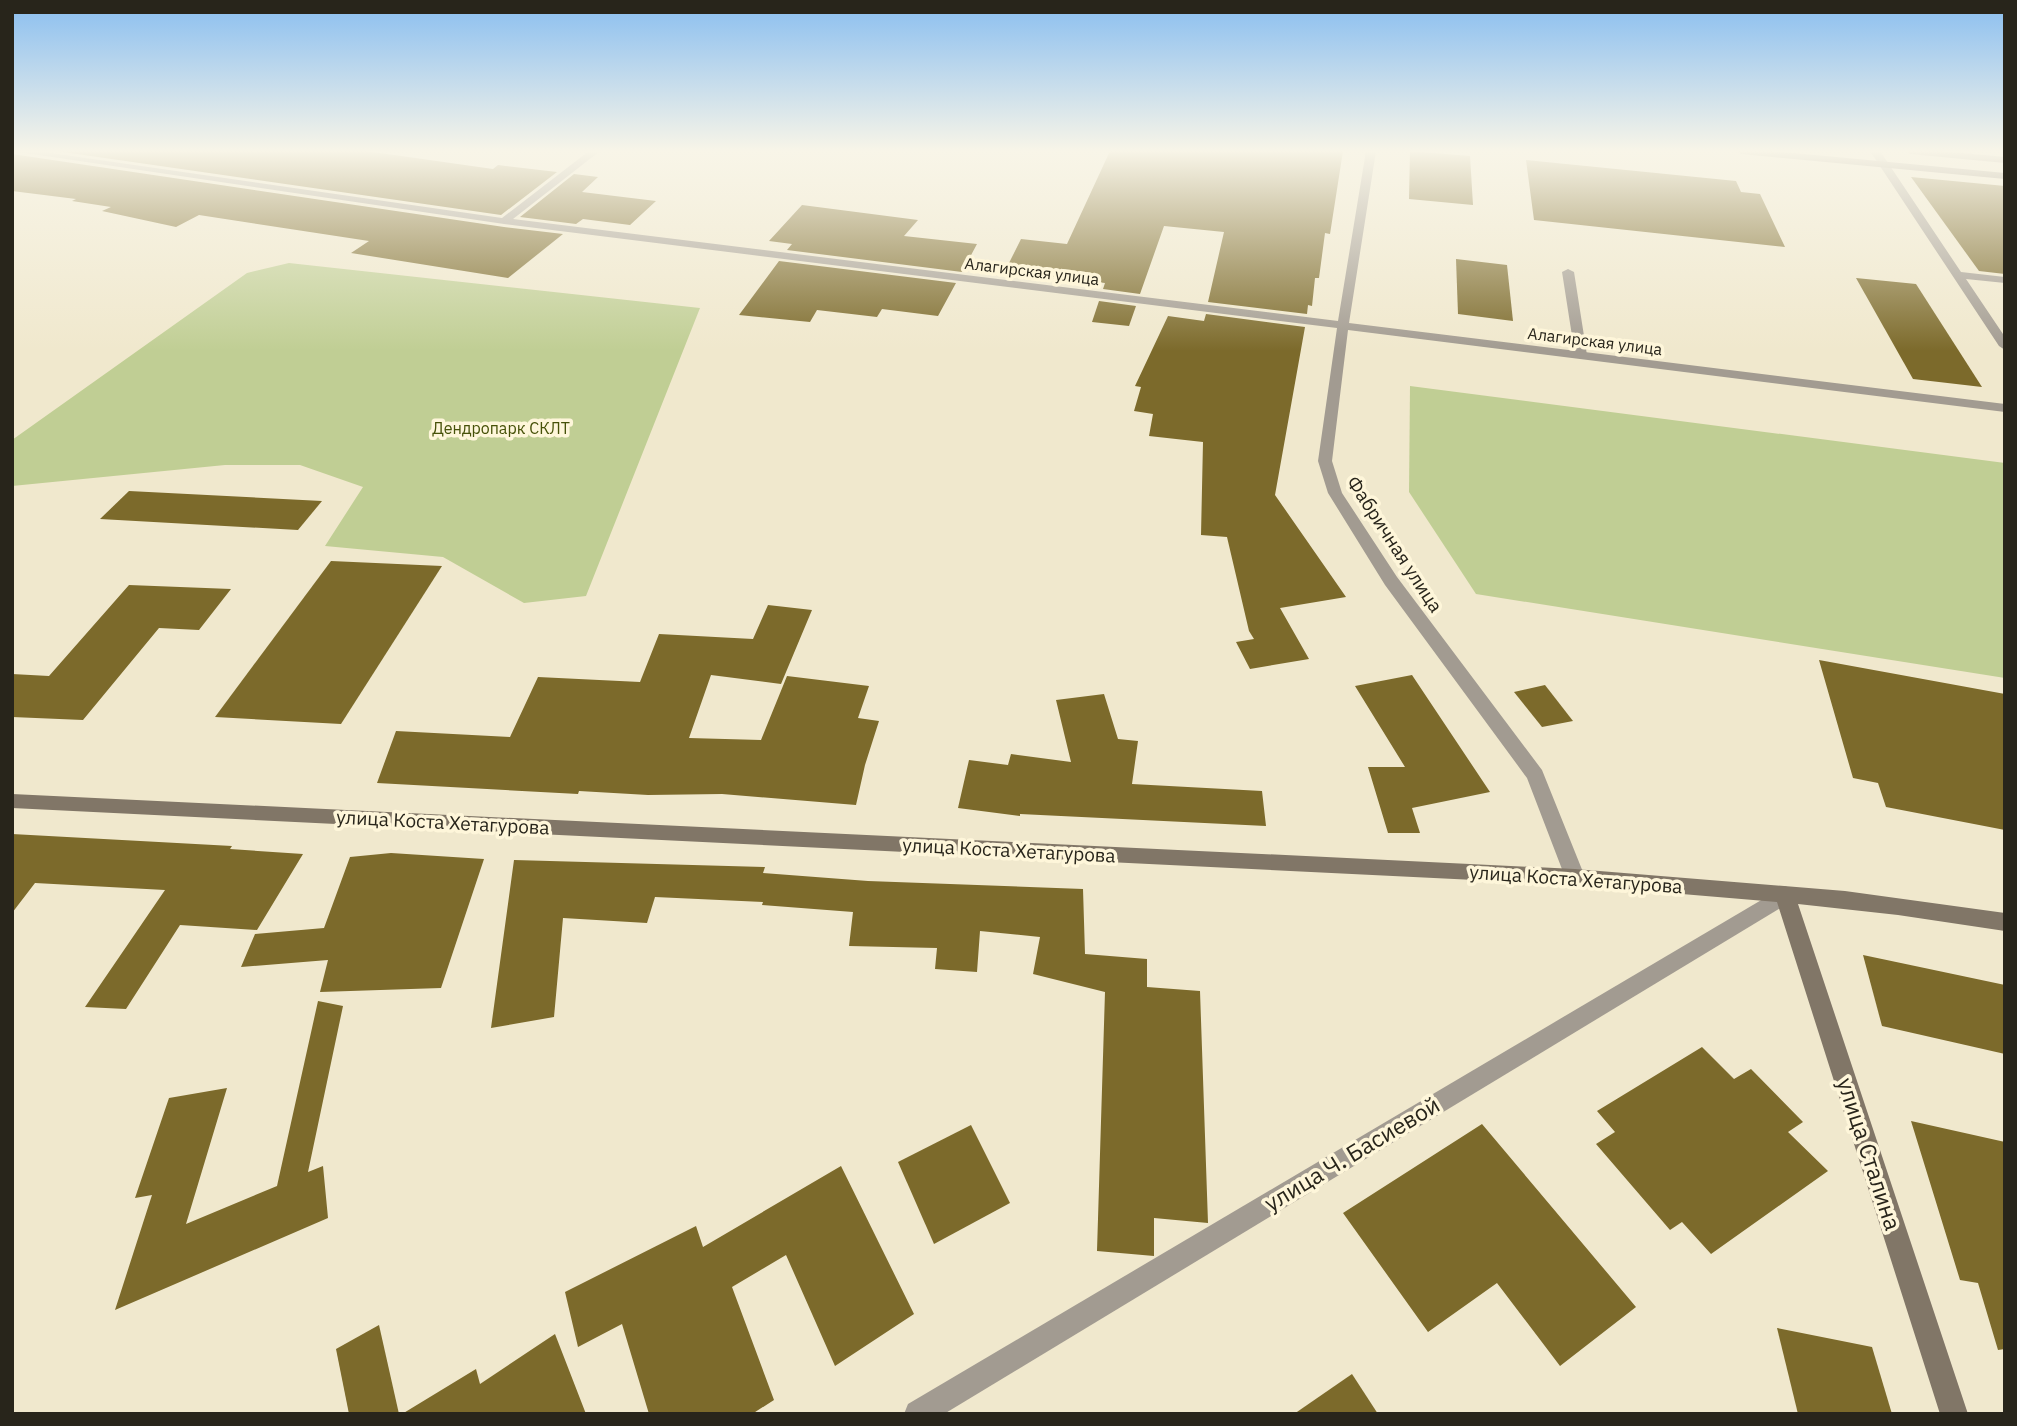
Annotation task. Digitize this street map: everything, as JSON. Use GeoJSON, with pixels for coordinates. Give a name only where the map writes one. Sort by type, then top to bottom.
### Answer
{"type":"FeatureCollection","features":[{"type":"Feature","properties":{"kind":"main road","name":"улица Коста Хетагурова"},"geometry":{"type":"LineString","coordinates":[[12,801],[1575,877],[1949,912],[2005,922]]}},
{"type":"Feature","properties":{"kind":"main road","name":"улица Сталина"},"geometry":{"type":"LineString","coordinates":[[1785,895],[1959,1412]]}},
{"type":"Feature","properties":{"kind":"street","name":"Алагирская улица"},"geometry":{"type":"LineString","coordinates":[[480,218],[2005,408]]}},
{"type":"Feature","properties":{"kind":"street"},"geometry":{"type":"LineString","coordinates":[[504,221],[508,218]]}},
{"type":"Feature","properties":{"kind":"street","name":"Фабричная улица"},"geometry":{"type":"LineString","coordinates":[[1360,218],[1325,461],[1335,493],[1391,581],[1535,775],[1575,877]]}},
{"type":"Feature","properties":{"kind":"street"},"geometry":{"type":"LineString","coordinates":[[1919,218],[2005,346]]}},
{"type":"Feature","properties":{"kind":"street"},"geometry":{"type":"LineString","coordinates":[[1568,272],[1581,355]]}},
{"type":"Feature","properties":{"kind":"street"},"geometry":{"type":"LineString","coordinates":[[1958,275],[2005,280]]}},
{"type":"Feature","properties":{"kind":"street","name":"улица Ч. Басиевой"},"geometry":{"type":"LineString","coordinates":[[918,1414],[1785,895]]}},
{"type":"Feature","properties":{"kind":"green space","name":"Дендропарк СКЛТ"},"geometry":{"type":"Polygon","coordinates":[[[289,263],[700,308],[586,596],[524,603],[443,557],[325,546],[363,487],[300,465],[225,465],[12,486],[12,440],[247,273],[289,263]]]}},
{"type":"Feature","properties":{"kind":"green space"},"geometry":{"type":"Polygon","coordinates":[[[1410,386],[2005,463],[2005,678],[1476,594],[1409,492],[1410,386]]]}},
{"type":"Feature","properties":{"kind":"building"},"geometry":{"type":"Polygon","coordinates":[[[132,218],[194,218],[176,227],[132,218]]]}},
{"type":"Feature","properties":{"kind":"building"},"geometry":{"type":"Polygon","coordinates":[[[216,218],[440,218],[563,234],[508,278],[351,253],[369,241],[216,218]]]}},
{"type":"Feature","properties":{"kind":"building"},"geometry":{"type":"Polygon","coordinates":[[[524,218],[638,218],[630,225],[583,219],[576,224],[524,218]]]}},
{"type":"Feature","properties":{"kind":"building"},"geometry":{"type":"Polygon","coordinates":[[[790,218],[899,218],[918,220],[904,236],[977,244],[962,272],[787,250],[792,244],[769,241],[790,218]]]}},
{"type":"Feature","properties":{"kind":"building"},"geometry":{"type":"Polygon","coordinates":[[[1079,218],[1333,218],[1330,234],[1325,233],[1319,278],[1315,278],[1312,306],[1308,305],[1307,314],[1208,302],[1224,232],[1164,226],[1140,294],[1103,289],[1105,283],[1005,271],[1021,239],[1067,244],[1079,218]]]}},
{"type":"Feature","properties":{"kind":"building"},"geometry":{"type":"Polygon","coordinates":[[[1534,218],[1771,218],[1785,247],[1534,220],[1534,218]]]}},
{"type":"Feature","properties":{"kind":"building"},"geometry":{"type":"Polygon","coordinates":[[[1940,218],[2005,218],[2005,274],[1979,271],[1940,218]]]}},
{"type":"Feature","properties":{"kind":"building"},"geometry":{"type":"Polygon","coordinates":[[[1456,259],[1507,265],[1513,321],[1458,314],[1456,259]]]}},
{"type":"Feature","properties":{"kind":"building"},"geometry":{"type":"Polygon","coordinates":[[[779,261],[956,283],[938,316],[882,309],[877,317],[817,310],[810,322],[739,315],[779,261]]]}},
{"type":"Feature","properties":{"kind":"building"},"geometry":{"type":"Polygon","coordinates":[[[1856,278],[1916,284],[1982,387],[1913,379],[1856,278]]]}},
{"type":"Feature","properties":{"kind":"building"},"geometry":{"type":"Polygon","coordinates":[[[1099,301],[1136,306],[1129,326],[1092,322],[1099,301]]]}},
{"type":"Feature","properties":{"kind":"building"},"geometry":{"type":"Polygon","coordinates":[[[1206,314],[1305,327],[1275,495],[1346,597],[1280,608],[1309,659],[1250,669],[1236,642],[1254,639],[1249,631],[1227,537],[1201,535],[1203,442],[1149,436],[1153,414],[1134,411],[1141,387],[1135,386],[1168,316],[1204,321],[1206,314]]]}},
{"type":"Feature","properties":{"kind":"building"},"geometry":{"type":"Polygon","coordinates":[[[129,491],[322,501],[298,530],[100,519],[129,491]]]}},
{"type":"Feature","properties":{"kind":"building"},"geometry":{"type":"Polygon","coordinates":[[[331,561],[442,566],[341,724],[215,717],[331,561]]]}},
{"type":"Feature","properties":{"kind":"building"},"geometry":{"type":"Polygon","coordinates":[[[129,585],[231,589],[199,630],[159,628],[83,720],[12,717],[12,674],[49,676],[129,585]]]}},
{"type":"Feature","properties":{"kind":"building"},"geometry":{"type":"Polygon","coordinates":[[[768,605],[812,610],[781,684],[711,675],[689,738],[761,740],[787,676],[869,686],[858,718],[879,721],[856,805],[722,794],[648,795],[579,791],[578,794],[377,783],[396,731],[510,737],[538,677],[640,682],[659,634],[753,639],[768,605]]]}},
{"type":"Feature","properties":{"kind":"building"},"geometry":{"type":"Polygon","coordinates":[[[1819,660],[2005,694],[2005,830],[1886,807],[1878,783],[1853,778],[1819,660]]]}},
{"type":"Feature","properties":{"kind":"building"},"geometry":{"type":"Polygon","coordinates":[[[1412,675],[1490,792],[1412,808],[1420,833],[1388,833],[1368,767],[1405,767],[1355,686],[1412,675]]]}},
{"type":"Feature","properties":{"kind":"building"},"geometry":{"type":"Polygon","coordinates":[[[1545,685],[1573,721],[1542,727],[1514,692],[1545,685]]]}},
{"type":"Feature","properties":{"kind":"building"},"geometry":{"type":"Polygon","coordinates":[[[1104,694],[1118,739],[1138,741],[1132,784],[1262,791],[1266,826],[1020,816],[958,808],[969,760],[1008,765],[1011,754],[1071,762],[1056,700],[1104,694]]]}},
{"type":"Feature","properties":{"kind":"building"},"geometry":{"type":"Polygon","coordinates":[[[12,834],[232,846],[230,849],[303,854],[257,930],[180,925],[126,1009],[85,1007],[165,890],[35,883],[12,913],[12,834]]]}},
{"type":"Feature","properties":{"kind":"building"},"geometry":{"type":"Polygon","coordinates":[[[391,853],[484,859],[441,988],[320,992],[328,960],[241,967],[255,934],[324,928],[350,857],[391,853]]]}},
{"type":"Feature","properties":{"kind":"building"},"geometry":{"type":"Polygon","coordinates":[[[514,860],[765,867],[763,873],[868,881],[1083,889],[1085,954],[1147,959],[1147,987],[1200,991],[1208,1223],[1154,1218],[1154,1256],[1097,1251],[1105,992],[1033,974],[1040,937],[980,931],[977,972],[935,969],[937,948],[849,946],[853,912],[762,905],[763,902],[655,897],[647,923],[563,918],[554,1017],[491,1028],[514,860]]]}},
{"type":"Feature","properties":{"kind":"building"},"geometry":{"type":"Polygon","coordinates":[[[1863,955],[2005,985],[2005,1054],[1882,1026],[1863,955]]]}},
{"type":"Feature","properties":{"kind":"building"},"geometry":{"type":"Polygon","coordinates":[[[318,1001],[343,1006],[308,1172],[323,1166],[328,1218],[115,1310],[152,1195],[135,1198],[169,1098],[227,1088],[186,1224],[277,1186],[318,1001]]]}},
{"type":"Feature","properties":{"kind":"building"},"geometry":{"type":"Polygon","coordinates":[[[1702,1047],[1734,1079],[1751,1069],[1803,1122],[1788,1132],[1828,1171],[1711,1254],[1682,1222],[1670,1230],[1596,1144],[1615,1132],[1597,1111],[1702,1047]]]}},
{"type":"Feature","properties":{"kind":"building"},"geometry":{"type":"Polygon","coordinates":[[[1911,1121],[2005,1142],[2005,1349],[1998,1350],[1978,1283],[1960,1280],[1911,1121]]]}},
{"type":"Feature","properties":{"kind":"building"},"geometry":{"type":"Polygon","coordinates":[[[1482,1124],[1636,1307],[1560,1366],[1497,1283],[1428,1332],[1343,1213],[1482,1124]]]}},
{"type":"Feature","properties":{"kind":"building"},"geometry":{"type":"Polygon","coordinates":[[[971,1125],[1010,1203],[934,1244],[898,1162],[971,1125]]]}},
{"type":"Feature","properties":{"kind":"building"},"geometry":{"type":"Polygon","coordinates":[[[841,1166],[914,1314],[835,1366],[786,1255],[732,1287],[774,1400],[752,1414],[649,1414],[622,1324],[578,1347],[565,1292],[696,1226],[703,1247],[841,1166]]]}},
{"type":"Feature","properties":{"kind":"building"},"geometry":{"type":"Polygon","coordinates":[[[379,1325],[399,1414],[349,1414],[336,1349],[379,1325]]]}},
{"type":"Feature","properties":{"kind":"building"},"geometry":{"type":"Polygon","coordinates":[[[1777,1328],[1872,1347],[1892,1414],[1798,1414],[1777,1328]]]}},
{"type":"Feature","properties":{"kind":"building"},"geometry":{"type":"Polygon","coordinates":[[[555,1334],[586,1414],[402,1414],[476,1369],[480,1384],[555,1334]]]}},
{"type":"Feature","properties":{"kind":"building"},"geometry":{"type":"Polygon","coordinates":[[[1352,1374],[1378,1414],[1294,1414],[1352,1374]]]}}]}
